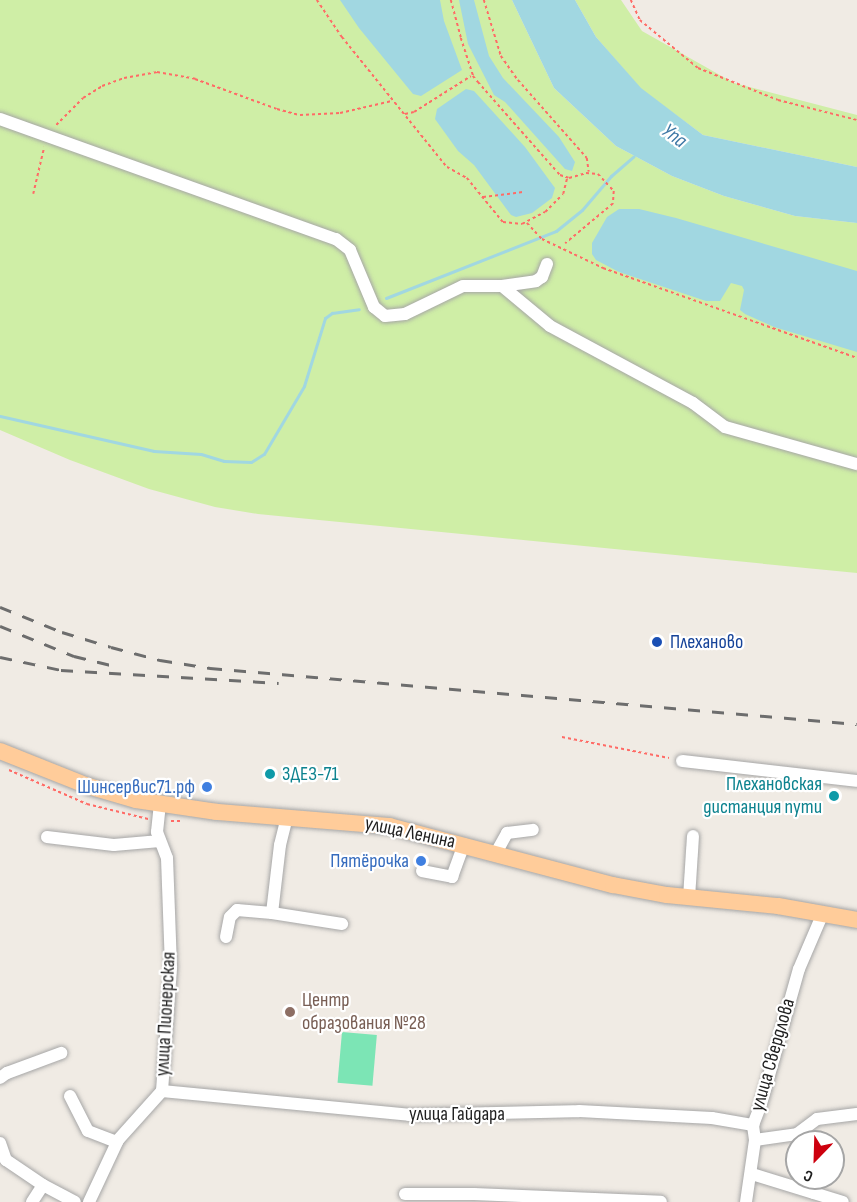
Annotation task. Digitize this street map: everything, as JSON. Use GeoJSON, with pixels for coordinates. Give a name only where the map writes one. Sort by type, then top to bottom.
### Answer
{"type":"FeatureCollection","features":[{"type":"Feature","properties":{"kind":"main road","name":"улица Ленина"},"geometry":{"type":"LineString","coordinates":[[0,751],[159,812],[217,812],[389,826],[613,885],[689,898],[823,913],[857,920]]}},
{"type":"Feature","properties":{"kind":"street"},"geometry":{"type":"LineString","coordinates":[[0,119],[336,239],[350,250],[374,307],[385,316],[405,314],[463,286],[502,286],[536,281],[542,277],[547,264]]}},
{"type":"Feature","properties":{"kind":"street"},"geometry":{"type":"LineString","coordinates":[[502,286],[550,326],[693,403],[725,427],[857,464]]}},
{"type":"Feature","properties":{"kind":"street"},"geometry":{"type":"LineString","coordinates":[[682,761],[857,781]]}},
{"type":"Feature","properties":{"kind":"street","name":"улица Пионерская"},"geometry":{"type":"LineString","coordinates":[[89,1202],[117,1142],[162,1091],[171,968],[167,858],[160,841],[159,812]]}},
{"type":"Feature","properties":{"kind":"street"},"geometry":{"type":"LineString","coordinates":[[272,913],[280,845],[287,817]]}},
{"type":"Feature","properties":{"kind":"street"},"geometry":{"type":"LineString","coordinates":[[496,853],[503,837],[509,832],[533,830]]}},
{"type":"Feature","properties":{"kind":"street"},"geometry":{"type":"LineString","coordinates":[[689,898],[693,836]]}},
{"type":"Feature","properties":{"kind":"street"},"geometry":{"type":"LineString","coordinates":[[47,837],[114,845],[160,841]]}},
{"type":"Feature","properties":{"kind":"street"},"geometry":{"type":"LineString","coordinates":[[422,871],[452,877],[464,844]]}},
{"type":"Feature","properties":{"kind":"street"},"geometry":{"type":"LineString","coordinates":[[226,937],[230,917],[236,910],[342,924]]}},
{"type":"Feature","properties":{"kind":"street","name":"улица Свердлова"},"geometry":{"type":"LineString","coordinates":[[746,1202],[752,1174],[755,1140],[753,1125],[799,969],[823,913]]}},
{"type":"Feature","properties":{"kind":"street"},"geometry":{"type":"LineString","coordinates":[[0,1078],[61,1053]]}},
{"type":"Feature","properties":{"kind":"street","name":"улица Гайдара"},"geometry":{"type":"LineString","coordinates":[[162,1091],[409,1115],[579,1111],[712,1118],[753,1125]]}},
{"type":"Feature","properties":{"kind":"street"},"geometry":{"type":"LineString","coordinates":[[70,1096],[90,1132],[117,1142]]}},
{"type":"Feature","properties":{"kind":"street"},"geometry":{"type":"LineString","coordinates":[[755,1140],[797,1134],[817,1119],[857,1114]]}},
{"type":"Feature","properties":{"kind":"street"},"geometry":{"type":"LineString","coordinates":[[0,1143],[6,1160],[43,1185],[75,1202]]}},
{"type":"Feature","properties":{"kind":"street"},"geometry":{"type":"LineString","coordinates":[[752,1174],[843,1202]]}},
{"type":"Feature","properties":{"kind":"street"},"geometry":{"type":"LineString","coordinates":[[32,1202],[43,1185]]}},
{"type":"Feature","properties":{"kind":"street"},"geometry":{"type":"LineString","coordinates":[[405,1194],[474,1194],[661,1202]]}},
{"type":"Feature","properties":{"kind":"path"},"geometry":{"type":"LineString","coordinates":[[317,0],[392,101],[447,167],[466,178],[503,222],[517,225],[545,212],[565,190],[567,178]]}},
{"type":"Feature","properties":{"kind":"path"},"geometry":{"type":"LineString","coordinates":[[451,0],[473,76],[560,175],[567,178],[589,172],[598,174],[614,191],[614,200],[566,244]]}},
{"type":"Feature","properties":{"kind":"path"},"geometry":{"type":"LineString","coordinates":[[484,0],[501,56],[518,80],[587,158],[589,172]]}},
{"type":"Feature","properties":{"kind":"path"},"geometry":{"type":"LineString","coordinates":[[631,0],[640,20],[698,68],[778,100],[857,120]]}},
{"type":"Feature","properties":{"kind":"path"},"geometry":{"type":"LineString","coordinates":[[33,194],[47,136],[89,94],[109,83],[149,73],[168,73],[195,78],[277,109],[300,115],[339,113],[392,101]]}},
{"type":"Feature","properties":{"kind":"path"},"geometry":{"type":"LineString","coordinates":[[405,114],[473,76]]}},
{"type":"Feature","properties":{"kind":"path"},"geometry":{"type":"LineString","coordinates":[[483,197],[523,192]]}},
{"type":"Feature","properties":{"kind":"path"},"geometry":{"type":"LineString","coordinates":[[527,222],[547,242],[612,271],[857,358]]}},
{"type":"Feature","properties":{"kind":"path"},"geometry":{"type":"LineString","coordinates":[[562,737],[682,761]]}},
{"type":"Feature","properties":{"kind":"path"},"geometry":{"type":"LineString","coordinates":[[0,766],[87,804],[159,812],[190,822]]}},
{"type":"Feature","properties":{"kind":"green space"},"geometry":{"type":"Polygon","coordinates":[[[0,0],[512,0],[554,88],[616,146],[672,176],[724,196],[795,216],[857,223],[857,573],[258,514],[215,507],[149,489],[70,460],[0,430],[0,0]]]}},
{"type":"Feature","properties":{"kind":"green space"},"geometry":{"type":"Polygon","coordinates":[[[575,0],[621,0],[642,31],[734,83],[857,115],[857,167],[703,135],[641,89],[596,37],[575,0]]]}},
{"type":"Feature","properties":{"kind":"green space"},"geometry":{"type":"Polygon","coordinates":[[[342,1032],[377,1035],[372,1086],[338,1083],[342,1032]]]}},
{"type":"Feature","properties":{"kind":"water"},"geometry":{"type":"Polygon","coordinates":[[[340,0],[440,0],[444,21],[462,70],[421,96],[413,94],[359,28],[340,0]]]}},
{"type":"Feature","properties":{"kind":"water"},"geometry":{"type":"Polygon","coordinates":[[[459,0],[474,0],[489,56],[503,78],[559,137],[575,162],[572,171],[565,169],[505,102],[494,95],[468,44],[459,0]]]}},
{"type":"Feature","properties":{"kind":"water","name":"Упа"},"geometry":{"type":"Polygon","coordinates":[[[512,0],[575,0],[596,37],[641,88],[703,135],[857,167],[857,223],[795,216],[724,196],[672,176],[616,146],[554,88],[512,0]]]}},
{"type":"Feature","properties":{"kind":"water"},"geometry":{"type":"Polygon","coordinates":[[[466,89],[474,91],[525,147],[555,188],[552,198],[532,213],[516,217],[511,215],[474,165],[458,151],[435,119],[437,109],[466,89]]]}},
{"type":"Feature","properties":{"kind":"water"},"geometry":{"type":"Polygon","coordinates":[[[619,209],[639,209],[676,218],[857,271],[857,352],[774,327],[745,314],[740,310],[744,290],[742,286],[731,283],[720,301],[706,301],[619,272],[596,260],[592,254],[592,243],[607,217],[619,209]]]}},
{"type":"Feature","properties":{"kind":"waterway"},"geometry":{"type":"LineString","coordinates":[[386,298],[556,231],[582,210],[611,176],[634,156]]}},
{"type":"Feature","properties":{"kind":"waterway"},"geometry":{"type":"LineString","coordinates":[[0,416],[154,451],[201,454],[224,461],[251,462],[264,454],[304,386],[325,318],[332,313],[359,309]]}},
{"type":"Feature","properties":{"kind":"railway"},"geometry":{"type":"LineString","coordinates":[[0,607],[62,632],[111,647],[160,660],[210,668],[857,724]]}},
{"type":"Feature","properties":{"kind":"railway"},"geometry":{"type":"LineString","coordinates":[[0,626],[74,656],[115,666]]}},
{"type":"Feature","properties":{"kind":"railway"},"geometry":{"type":"LineString","coordinates":[[0,657],[61,670],[279,683]]}},
{"type":"Feature","properties":{"kind":"place","name":"Плеханово"},"geometry":{"type":"Point","coordinates":[657,642]}},
{"type":"Feature","properties":{"kind":"place","name":"3ДЕЗ-71"},"geometry":{"type":"Point","coordinates":[270,774]}},
{"type":"Feature","properties":{"kind":"place","name":"Шинсервис71.рф"},"geometry":{"type":"Point","coordinates":[207,787]}},
{"type":"Feature","properties":{"kind":"place","name":"Плехановская дистанция пути"},"geometry":{"type":"Point","coordinates":[834,796]}},
{"type":"Feature","properties":{"kind":"place","name":"Пятёрочка"},"geometry":{"type":"Point","coordinates":[421,861]}},
{"type":"Feature","properties":{"kind":"place","name":"Центр образования №28"},"geometry":{"type":"Point","coordinates":[290,1012]}}]}
